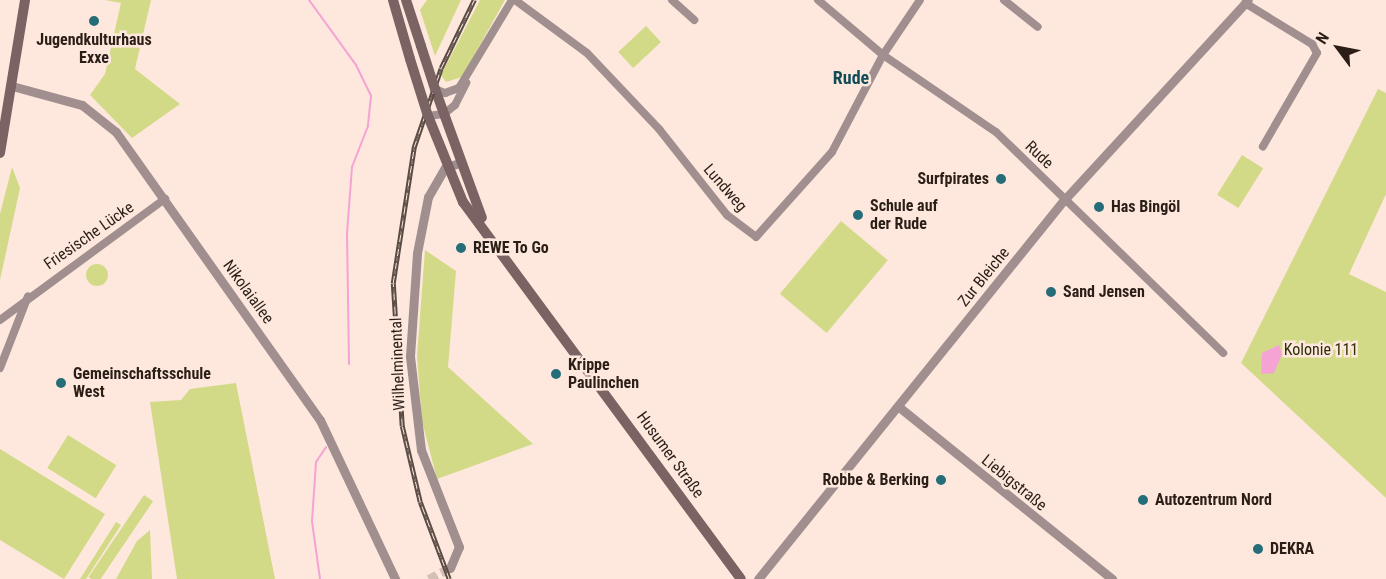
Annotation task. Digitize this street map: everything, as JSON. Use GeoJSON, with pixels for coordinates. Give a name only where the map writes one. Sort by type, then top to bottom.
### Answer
{"type":"FeatureCollection","features":[{"type":"Feature","properties":{"kind":"main road"},"geometry":{"type":"LineString","coordinates":[[0,153],[25,0]]}},
{"type":"Feature","properties":{"kind":"main road","name":"Husumer Straße"},"geometry":{"type":"LineString","coordinates":[[393,0],[445,168],[488,232],[741,579]]}},
{"type":"Feature","properties":{"kind":"main road","name":"Husumer Straße"},"geometry":{"type":"LineString","coordinates":[[406,0],[459,163],[488,232]]}},
{"type":"Feature","properties":{"kind":"street","name":"Lundweg"},"geometry":{"type":"LineString","coordinates":[[514,0],[587,52],[659,129],[727,215],[756,237],[832,152],[883,55]]}},
{"type":"Feature","properties":{"kind":"street"},"geometry":{"type":"LineString","coordinates":[[435,89],[445,93],[459,88],[514,0]]}},
{"type":"Feature","properties":{"kind":"street"},"geometry":{"type":"LineString","coordinates":[[672,0],[694,20]]}},
{"type":"Feature","properties":{"kind":"street","name":"Rude"},"geometry":{"type":"LineString","coordinates":[[818,0],[883,55],[977,116],[1223,353]]}},
{"type":"Feature","properties":{"kind":"street"},"geometry":{"type":"LineString","coordinates":[[883,55],[920,0]]}},
{"type":"Feature","properties":{"kind":"street"},"geometry":{"type":"LineString","coordinates":[[1004,0],[1038,27]]}},
{"type":"Feature","properties":{"kind":"street","name":"Zur Bleiche"},"geometry":{"type":"LineString","coordinates":[[758,579],[1065,199],[1246,2],[1312,44],[1317,53],[1263,146]]}},
{"type":"Feature","properties":{"kind":"street"},"geometry":{"type":"LineString","coordinates":[[428,116],[444,114],[455,105],[476,63]]}},
{"type":"Feature","properties":{"kind":"street","name":"Nikolaiallee"},"geometry":{"type":"LineString","coordinates":[[12,86],[63,97],[98,116],[165,199],[321,420],[395,579]]}},
{"type":"Feature","properties":{"kind":"street"},"geometry":{"type":"LineString","coordinates":[[445,168],[459,163]]}},
{"type":"Feature","properties":{"kind":"street","name":"Wilhelminental"},"geometry":{"type":"LineString","coordinates":[[445,168],[428,197],[422,224],[410,356],[421,450],[459,547],[450,568]]}},
{"type":"Feature","properties":{"kind":"street","name":"Friesische Lücke"},"geometry":{"type":"LineString","coordinates":[[0,320],[28,296],[165,199]]}},
{"type":"Feature","properties":{"kind":"street"},"geometry":{"type":"LineString","coordinates":[[0,368],[28,296]]}},
{"type":"Feature","properties":{"kind":"street","name":"Liebigstraße"},"geometry":{"type":"LineString","coordinates":[[899,407],[1112,579]]}},
{"type":"Feature","properties":{"kind":"green space"},"geometry":{"type":"Polygon","coordinates":[[[105,0],[151,0],[135,69],[180,104],[132,138],[90,95],[105,74],[121,3],[105,0]]]}},
{"type":"Feature","properties":{"kind":"green space"},"geometry":{"type":"Polygon","coordinates":[[[427,0],[461,0],[435,56],[420,10],[427,0]]]}},
{"type":"Feature","properties":{"kind":"green space"},"geometry":{"type":"Polygon","coordinates":[[[480,0],[505,0],[462,77],[446,82],[441,75],[480,0]]]}},
{"type":"Feature","properties":{"kind":"green space"},"geometry":{"type":"Polygon","coordinates":[[[646,26],[661,42],[633,68],[618,52],[646,26]]]}},
{"type":"Feature","properties":{"kind":"green space","name":"Kolonie 111"},"geometry":{"type":"Polygon","coordinates":[[[1378,89],[1386,93],[1386,194],[1349,274],[1386,292],[1386,498],[1241,363],[1378,89]]]}},
{"type":"Feature","properties":{"kind":"green space"},"geometry":{"type":"Polygon","coordinates":[[[1242,155],[1263,168],[1238,208],[1217,195],[1242,155]]]}},
{"type":"Feature","properties":{"kind":"green space"},"geometry":{"type":"Polygon","coordinates":[[[12,167],[20,188],[0,280],[0,214],[12,167]]]}},
{"type":"Feature","properties":{"kind":"green space"},"geometry":{"type":"Polygon","coordinates":[[[841,221],[888,260],[827,333],[780,294],[841,221]]]}},
{"type":"Feature","properties":{"kind":"green space"},"geometry":{"type":"Polygon","coordinates":[[[425,250],[456,271],[448,367],[533,444],[437,479],[422,421],[417,356],[425,250]]]}},
{"type":"Feature","properties":{"kind":"green space"},"geometry":{"type":"Polygon","coordinates":[[[97,264],[105,267],[108,275],[105,283],[97,286],[89,283],[86,275],[89,267],[97,264]]]}},
{"type":"Feature","properties":{"kind":"green space"},"geometry":{"type":"Polygon","coordinates":[[[236,383],[275,579],[177,579],[150,402],[181,400],[190,389],[236,383]]]}},
{"type":"Feature","properties":{"kind":"green space"},"geometry":{"type":"Polygon","coordinates":[[[68,435],[116,465],[96,498],[47,468],[68,435]]]}},
{"type":"Feature","properties":{"kind":"green space"},"geometry":{"type":"Polygon","coordinates":[[[0,449],[105,514],[64,579],[0,540],[0,449]]]}},
{"type":"Feature","properties":{"kind":"green space"},"geometry":{"type":"Polygon","coordinates":[[[144,495],[153,501],[101,579],[89,577],[144,495]]]}},
{"type":"Feature","properties":{"kind":"green space"},"geometry":{"type":"Polygon","coordinates":[[[116,522],[121,525],[86,579],[80,579],[116,522]]]}},
{"type":"Feature","properties":{"kind":"green space"},"geometry":{"type":"Polygon","coordinates":[[[150,530],[152,579],[116,579],[137,541],[150,530]]]}},
{"type":"Feature","properties":{"kind":"shaded area"},"geometry":{"type":"Polygon","coordinates":[[[1279,345],[1282,354],[1274,373],[1261,374],[1262,353],[1279,345]]]}},
{"type":"Feature","properties":{"kind":"waterway"},"geometry":{"type":"LineString","coordinates":[[309,0],[356,65],[371,96],[368,126],[352,167],[347,234],[349,364]]}},
{"type":"Feature","properties":{"kind":"waterway"},"geometry":{"type":"LineString","coordinates":[[320,579],[312,521],[316,462],[326,447]]}},
{"type":"Feature","properties":{"kind":"tunnel"},"geometry":{"type":"LineString","coordinates":[[429,579],[450,568]]}},
{"type":"Feature","properties":{"kind":"railway"},"geometry":{"type":"LineString","coordinates":[[449,579],[420,502],[402,426],[393,283],[414,147],[441,68],[474,0]]}},
{"type":"Feature","properties":{"kind":"place","name":"Jugendkulturhaus Exxe"},"geometry":{"type":"Point","coordinates":[94,21]}},
{"type":"Feature","properties":{"kind":"place","name":"Surfpirates"},"geometry":{"type":"Point","coordinates":[1001,179]}},
{"type":"Feature","properties":{"kind":"place","name":"Has Bingöl"},"geometry":{"type":"Point","coordinates":[1099,207]}},
{"type":"Feature","properties":{"kind":"place","name":"Schule auf der Rude"},"geometry":{"type":"Point","coordinates":[858,215]}},
{"type":"Feature","properties":{"kind":"place","name":"REWE To Go"},"geometry":{"type":"Point","coordinates":[461,248]}},
{"type":"Feature","properties":{"kind":"place","name":"Sand Jensen"},"geometry":{"type":"Point","coordinates":[1051,292]}},
{"type":"Feature","properties":{"kind":"place","name":"Krippe Paulinchen"},"geometry":{"type":"Point","coordinates":[556,374]}},
{"type":"Feature","properties":{"kind":"place","name":"Gemeinschaftsschule West"},"geometry":{"type":"Point","coordinates":[61,383]}},
{"type":"Feature","properties":{"kind":"place","name":"Robbe & Berking"},"geometry":{"type":"Point","coordinates":[941,480]}},
{"type":"Feature","properties":{"kind":"place","name":"Autozentrum Nord"},"geometry":{"type":"Point","coordinates":[1143,500]}},
{"type":"Feature","properties":{"kind":"place","name":"DEKRA"},"geometry":{"type":"Point","coordinates":[1258,549]}},
{"type":"Feature","properties":{"kind":"district","name":"Rude"},"geometry":{"type":"Point","coordinates":[851,78]}}]}
